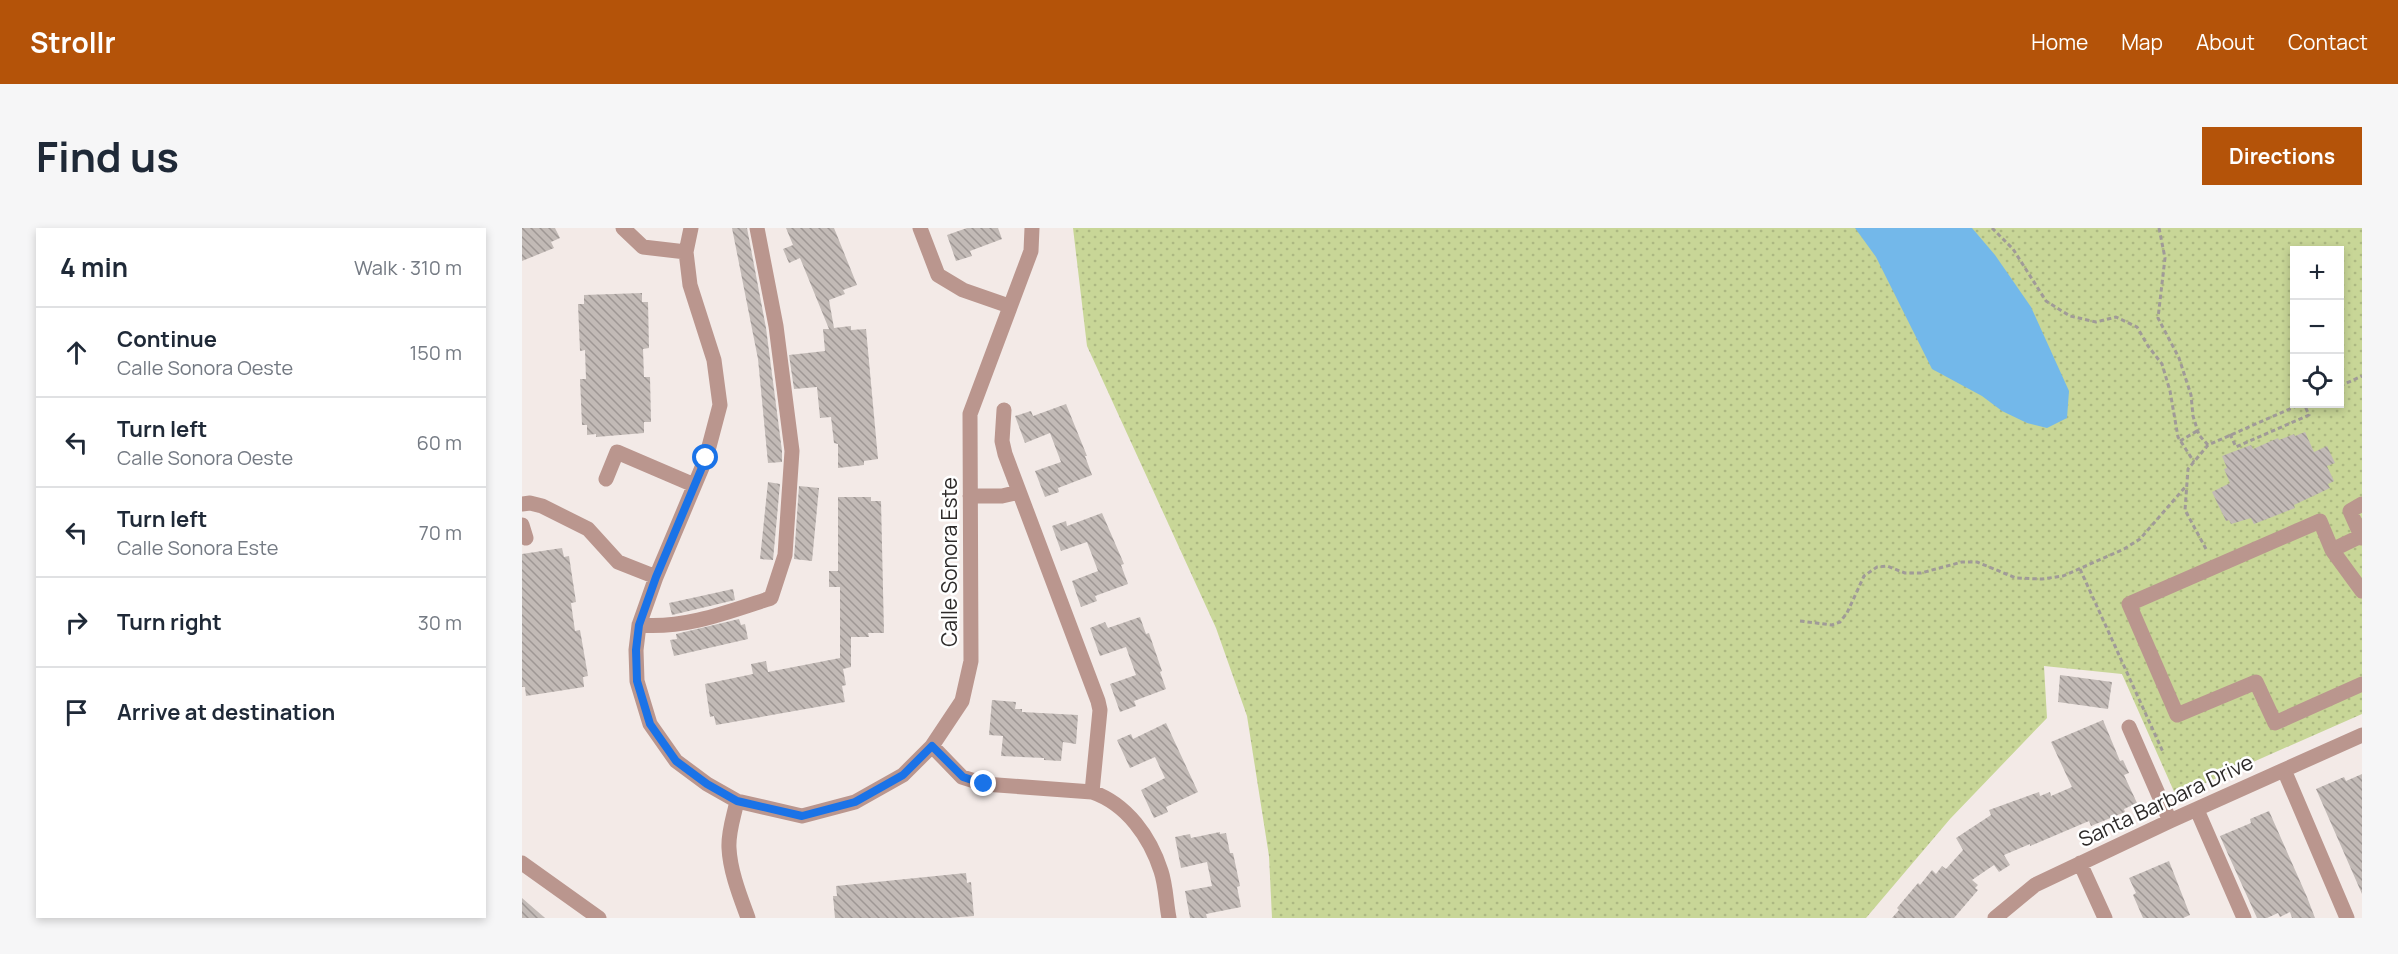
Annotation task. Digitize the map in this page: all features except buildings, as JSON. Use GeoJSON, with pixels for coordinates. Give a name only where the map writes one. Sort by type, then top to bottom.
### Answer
{"type":"FeatureCollection","features":[{"type":"Feature","properties":{"kind":"street"},"geometry":{"type":"LineString","coordinates":[[622,228],[642,247],[686,252]]}},
{"type":"Feature","properties":{"kind":"street"},"geometry":{"type":"LineString","coordinates":[[691,228],[686,252],[690,285],[714,360],[720,405],[706,458],[656,577],[639,625],[636,650],[637,681],[650,724],[676,761],[707,784],[737,801],[730,828],[729,849],[738,892],[748,918]]}},
{"type":"Feature","properties":{"kind":"street"},"geometry":{"type":"LineString","coordinates":[[639,625],[657,626],[712,618],[771,597],[785,555],[792,451],[776,326],[757,228]]}},
{"type":"Feature","properties":{"kind":"street"},"geometry":{"type":"LineString","coordinates":[[920,228],[938,275],[963,290],[1009,306]]}},
{"type":"Feature","properties":{"kind":"street","name":"Calle Sonora Este"},"geometry":{"type":"LineString","coordinates":[[737,801],[802,816],[855,802],[903,775],[932,746],[962,701],[971,661],[970,414],[1031,251],[1032,228]]}},
{"type":"Feature","properties":{"kind":"street"},"geometry":{"type":"LineString","coordinates":[[1004,410],[1002,441],[1098,701],[1100,710],[1092,792]]}},
{"type":"Feature","properties":{"kind":"street"},"geometry":{"type":"LineString","coordinates":[[606,479],[617,452],[694,485]]}},
{"type":"Feature","properties":{"kind":"street"},"geometry":{"type":"LineString","coordinates":[[970,496],[1002,496],[1019,492]]}},
{"type":"Feature","properties":{"kind":"street"},"geometry":{"type":"LineString","coordinates":[[522,504],[542,506],[588,529],[618,562],[656,577]]}},
{"type":"Feature","properties":{"kind":"street"},"geometry":{"type":"LineString","coordinates":[[2332,550],[2362,537],[2350,511],[2362,504]]}},
{"type":"Feature","properties":{"kind":"street"},"geometry":{"type":"LineString","coordinates":[[2362,591],[2332,550],[2320,521],[2129,604],[2177,715],[2256,682],[2275,723],[2362,684]]}},
{"type":"Feature","properties":{"kind":"street"},"geometry":{"type":"LineString","coordinates":[[2129,727],[2170,821]]}},
{"type":"Feature","properties":{"kind":"street","name":"Santa Barbara Drive"},"geometry":{"type":"LineString","coordinates":[[1995,918],[2035,885],[2170,821],[2361,736]]}},
{"type":"Feature","properties":{"kind":"street"},"geometry":{"type":"LineString","coordinates":[[932,746],[963,777],[984,784],[1092,792],[1107,797],[1124,808],[1149,844],[1161,872],[1169,918]]}},
{"type":"Feature","properties":{"kind":"street"},"geometry":{"type":"LineString","coordinates":[[2284,770],[2347,918]]}},
{"type":"Feature","properties":{"kind":"street"},"geometry":{"type":"LineString","coordinates":[[2197,810],[2244,918]]}},
{"type":"Feature","properties":{"kind":"street"},"geometry":{"type":"LineString","coordinates":[[522,863],[598,918]]}},
{"type":"Feature","properties":{"kind":"street"},"geometry":{"type":"LineString","coordinates":[[2080,863],[2105,918]]}},
{"type":"Feature","properties":{"kind":"path"},"geometry":{"type":"LineString","coordinates":[[1992,228],[2013,249],[2046,301],[2070,316],[2096,322],[2116,317],[2138,327],[2162,364],[2180,441],[2194,462]]}},
{"type":"Feature","properties":{"kind":"path"},"geometry":{"type":"LineString","coordinates":[[2159,228],[2165,258],[2158,318],[2180,358],[2198,431],[2208,445]]}},
{"type":"Feature","properties":{"kind":"path"},"geometry":{"type":"LineString","coordinates":[[2344,384],[2362,376]]}},
{"type":"Feature","properties":{"kind":"path"},"geometry":{"type":"LineString","coordinates":[[2206,549],[2186,510],[2188,469],[2208,445],[2292,408]]}},
{"type":"Feature","properties":{"kind":"path"},"geometry":{"type":"LineString","coordinates":[[2230,434],[2236,447],[2309,414],[2305,408]]}},
{"type":"Feature","properties":{"kind":"path"},"geometry":{"type":"LineString","coordinates":[[2180,441],[2198,431]]}},
{"type":"Feature","properties":{"kind":"path"},"geometry":{"type":"LineString","coordinates":[[1800,621],[1832,625],[1840,622],[1847,613],[1864,576],[1877,567],[1887,566],[1905,573],[1921,573],[1962,562],[1977,562],[2016,578],[2042,579],[2063,576],[2124,549],[2140,539],[2187,485]]}},
{"type":"Feature","properties":{"kind":"path"},"geometry":{"type":"LineString","coordinates":[[2080,569],[2163,752]]}},
{"type":"Feature","properties":{"kind":"green space"},"geometry":{"type":"Polygon","coordinates":[[[1073,228],[2362,228],[2362,714],[2176,796],[2122,674],[2044,666],[2047,718],[1950,819],[1866,918],[1272,918],[1269,856],[1247,716],[1216,628],[1087,346],[1073,228]]]}},
{"type":"Feature","properties":{"kind":"water"},"geometry":{"type":"Polygon","coordinates":[[[1855,228],[1972,228],[1995,255],[2031,307],[2069,391],[2067,418],[2047,428],[2027,423],[2002,411],[1982,396],[1932,369],[1876,257],[1855,228]]]}},
{"type":"Feature","properties":{"kind":"route"},"geometry":{"type":"LineString","coordinates":[[706,458],[656,577],[639,625],[636,650],[637,681],[650,724],[676,761],[707,784],[737,801],[802,816],[855,802],[903,775],[932,746],[963,777],[984,784]]}}]}
